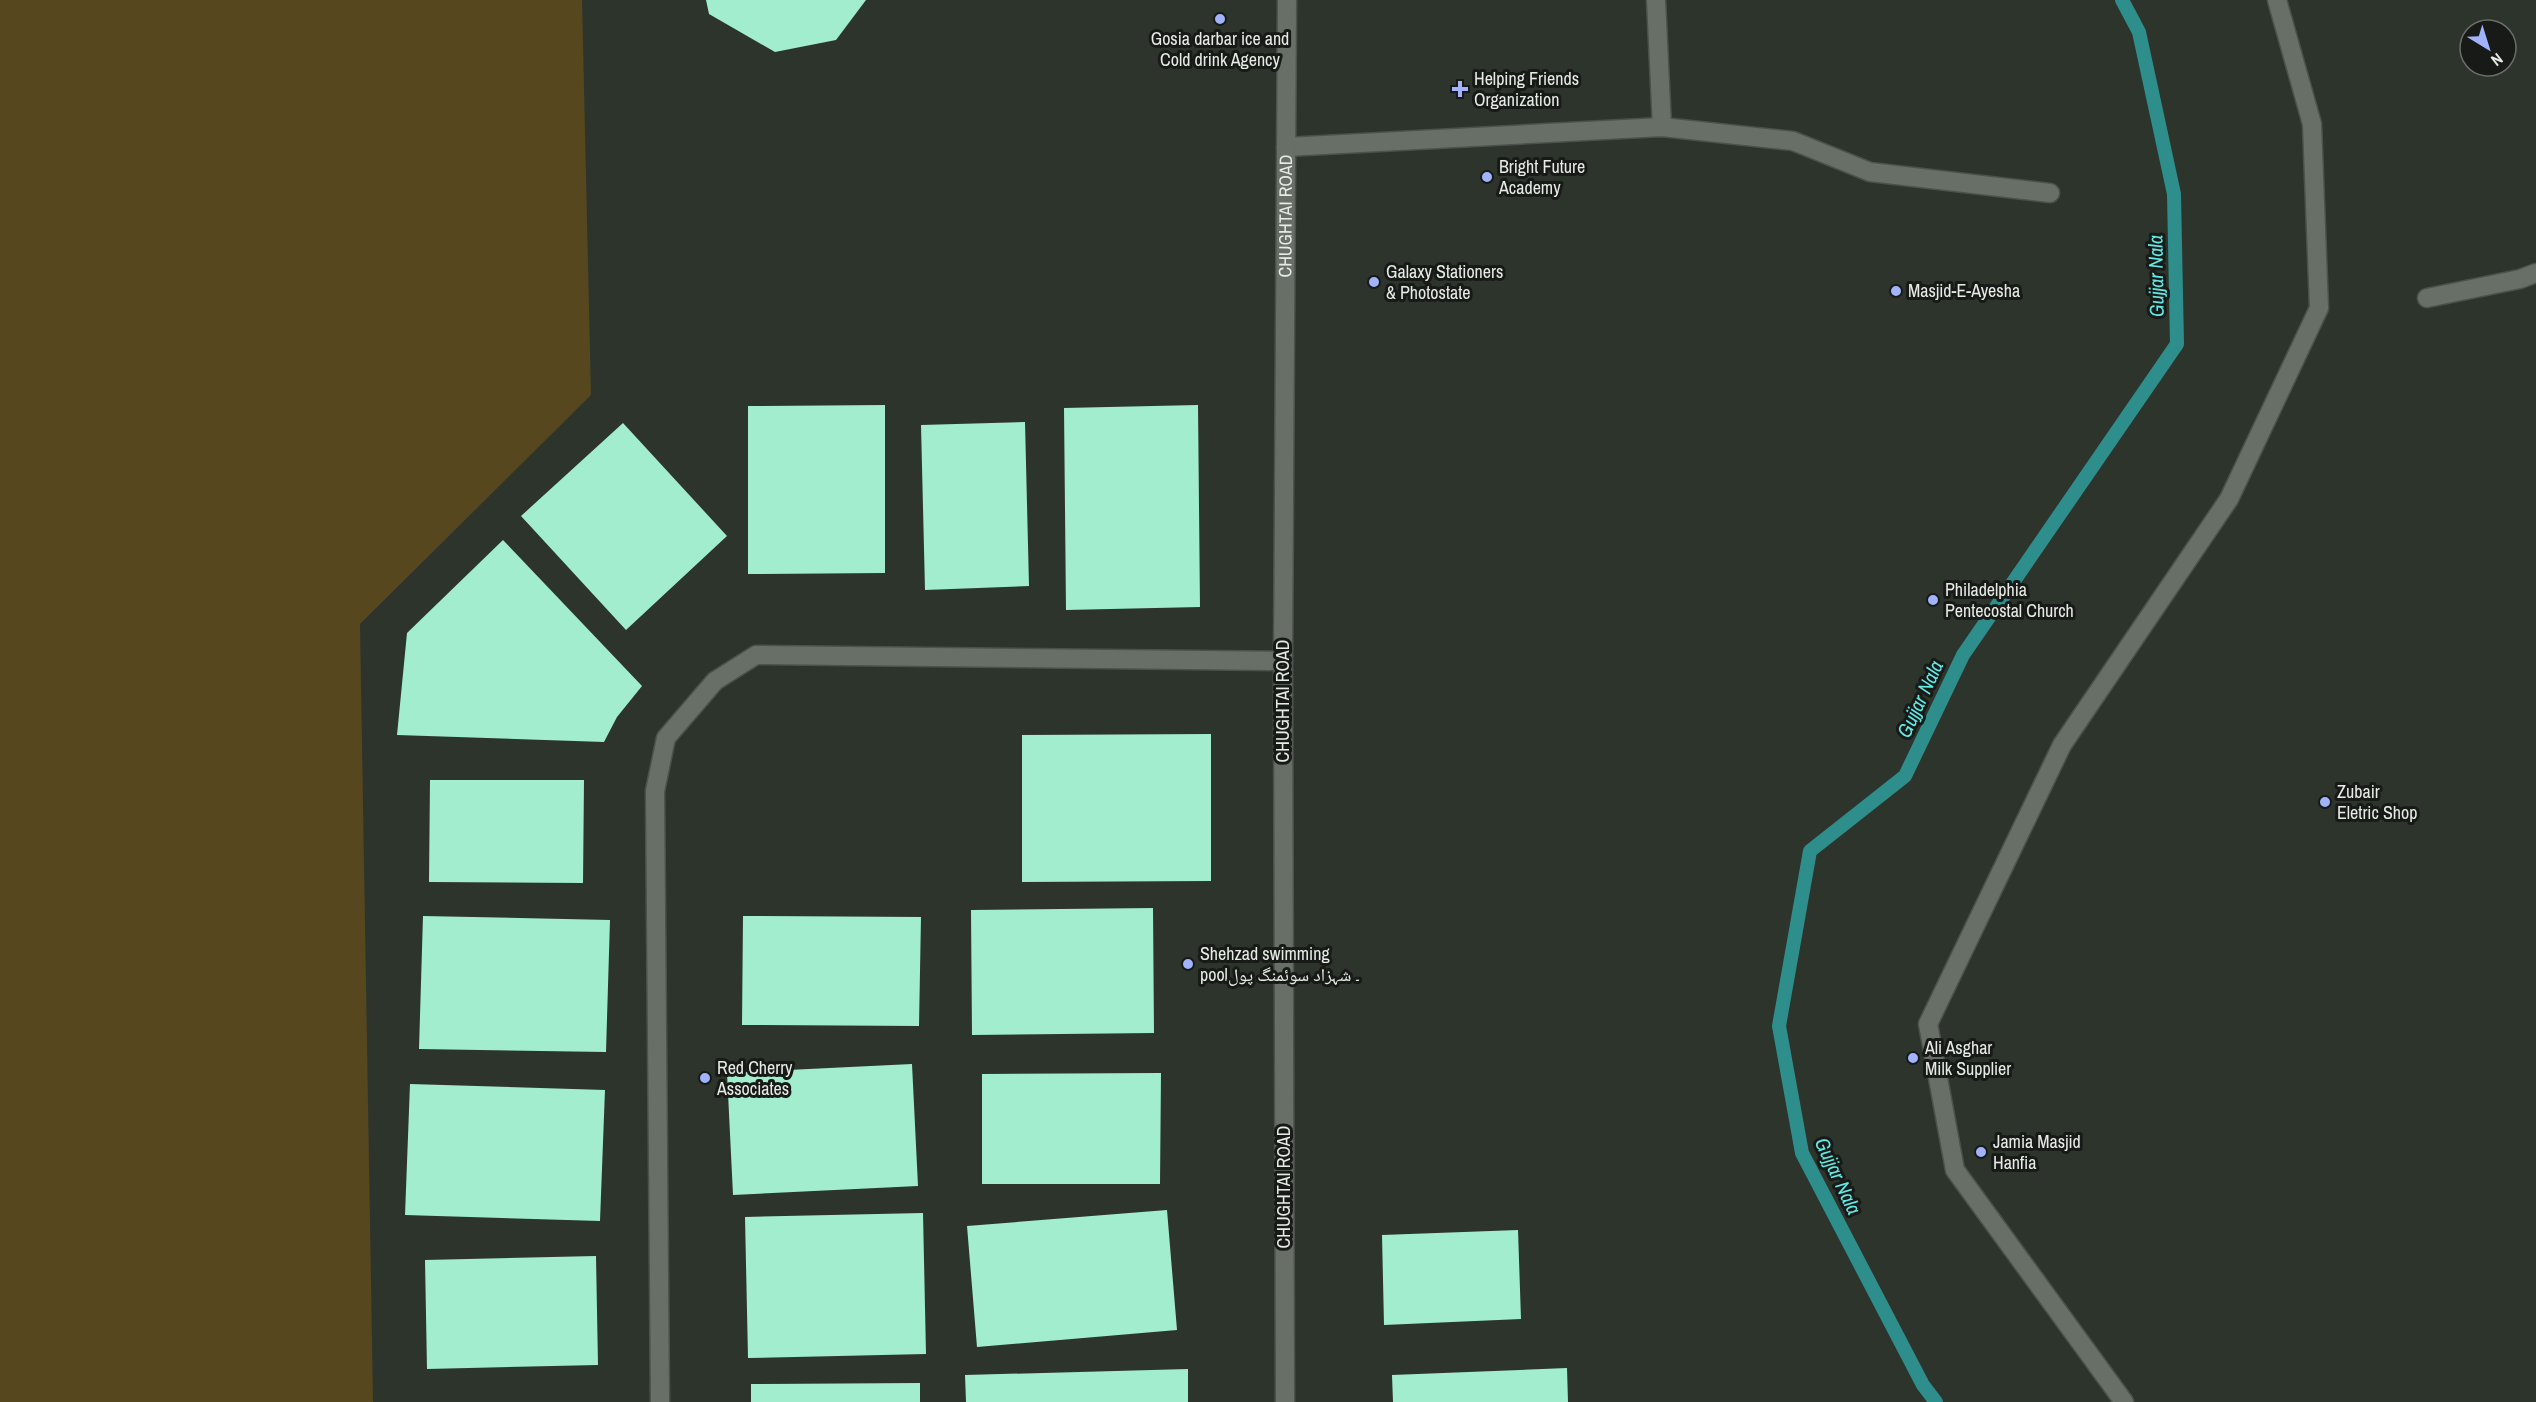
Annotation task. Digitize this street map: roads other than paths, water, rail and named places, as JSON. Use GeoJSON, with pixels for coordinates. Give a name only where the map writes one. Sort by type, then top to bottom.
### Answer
{"type":"FeatureCollection","features":[{"type":"Feature","properties":{"kind":"street","name":"CHUGHTAI ROAD"},"geometry":{"type":"LineString","coordinates":[[1285,1402],[1283,661],[1287,0]]}},
{"type":"Feature","properties":{"kind":"street"},"geometry":{"type":"LineString","coordinates":[[1656,0],[1662,127]]}},
{"type":"Feature","properties":{"kind":"street"},"geometry":{"type":"LineString","coordinates":[[2124,1402],[1955,1170],[1928,1023],[2062,745],[2229,499],[2319,308],[2312,124],[2277,0]]}},
{"type":"Feature","properties":{"kind":"street"},"geometry":{"type":"LineString","coordinates":[[1286,147],[1662,127],[1793,141],[1870,172],[2050,192]]}},
{"type":"Feature","properties":{"kind":"street"},"geometry":{"type":"LineString","coordinates":[[2427,297],[2520,279],[2536,273]]}},
{"type":"Feature","properties":{"kind":"street"},"geometry":{"type":"LineString","coordinates":[[660,1402],[655,791],[666,738],[715,681],[756,655],[1283,661]]}},
{"type":"Feature","properties":{"kind":"waterway","name":"Gujjar Nala"},"geometry":{"type":"LineString","coordinates":[[1936,1402],[1923,1385],[1802,1153],[1779,1026],[1810,851],[1905,776],[1963,655],[2177,344],[2174,194],[2139,32],[2122,0]]}},
{"type":"Feature","properties":{"kind":"place","name":"Gosia darbar ice and Cold drink Agency"},"geometry":{"type":"Point","coordinates":[1220,19]}},
{"type":"Feature","properties":{"kind":"place","name":"Helping Friends Organization"},"geometry":{"type":"Point","coordinates":[1460,89]}},
{"type":"Feature","properties":{"kind":"place","name":"Bright Future Academy"},"geometry":{"type":"Point","coordinates":[1487,177]}},
{"type":"Feature","properties":{"kind":"place","name":"Galaxy Stationers & Photostate"},"geometry":{"type":"Point","coordinates":[1374,282]}},
{"type":"Feature","properties":{"kind":"place","name":"Masjid-E-Ayesha"},"geometry":{"type":"Point","coordinates":[1896,291]}},
{"type":"Feature","properties":{"kind":"place","name":"Philadelphia Pentecostal Church"},"geometry":{"type":"Point","coordinates":[1933,600]}},
{"type":"Feature","properties":{"kind":"place","name":"Zubair Eletric Shop"},"geometry":{"type":"Point","coordinates":[2325,802]}},
{"type":"Feature","properties":{"kind":"place","name":"Shehzad swimming pool۔ شہزاد سوئمنگ پول"},"geometry":{"type":"Point","coordinates":[1188,964]}},
{"type":"Feature","properties":{"kind":"place","name":"Ali Asghar Milk Supplier"},"geometry":{"type":"Point","coordinates":[1913,1058]}},
{"type":"Feature","properties":{"kind":"place","name":"Red Cherry Associates"},"geometry":{"type":"Point","coordinates":[705,1078]}},
{"type":"Feature","properties":{"kind":"place","name":"Jamia Masjid Hanfia"},"geometry":{"type":"Point","coordinates":[1981,1152]}}]}
